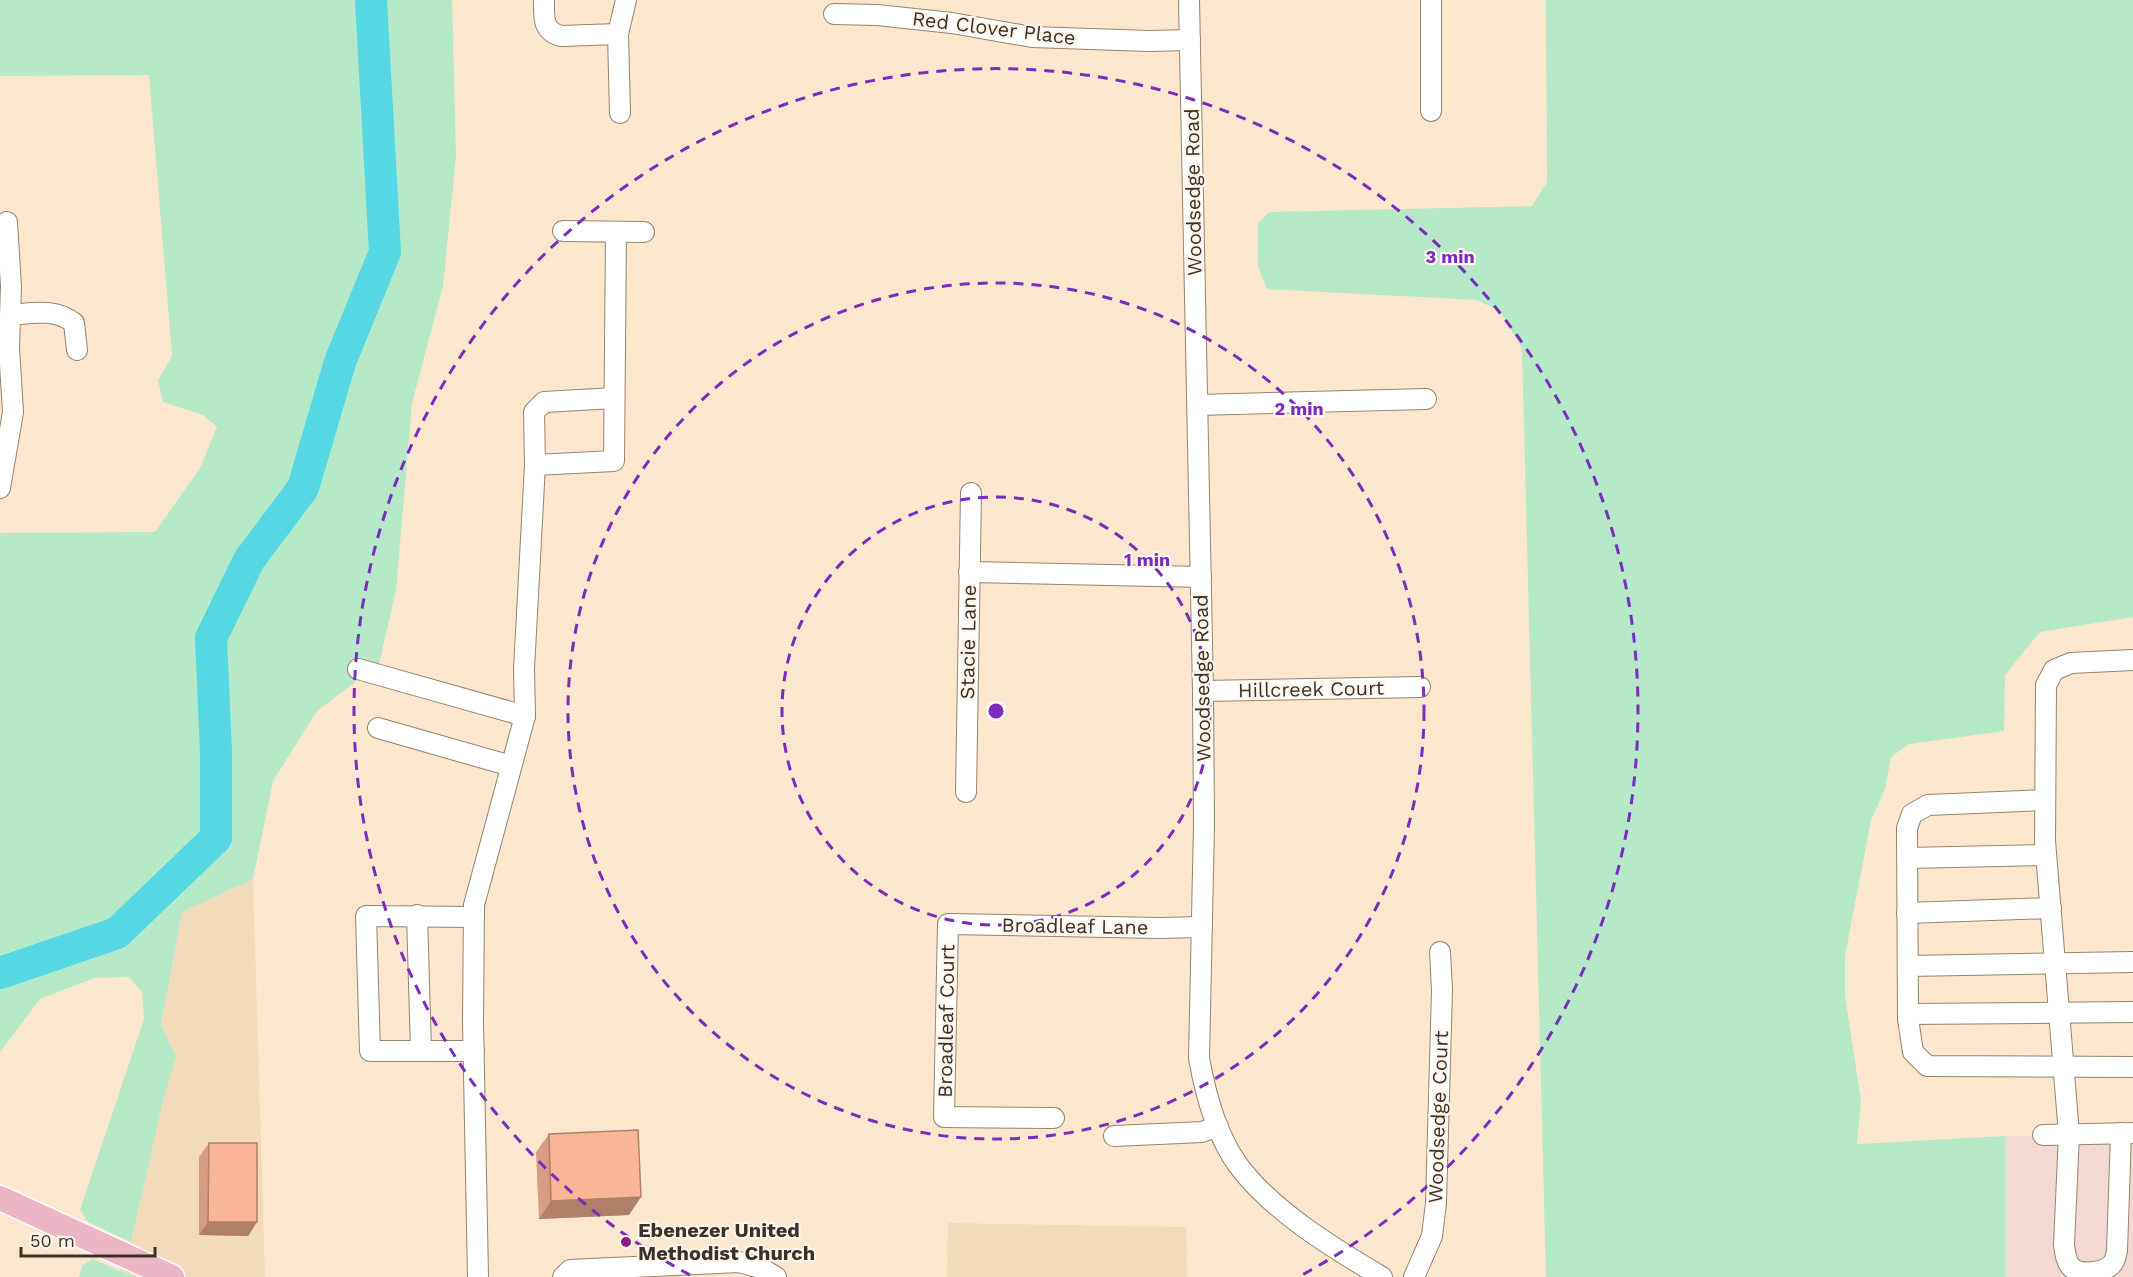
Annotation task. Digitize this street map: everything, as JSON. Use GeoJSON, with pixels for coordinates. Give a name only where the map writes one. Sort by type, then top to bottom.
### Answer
{"type":"FeatureCollection","features":[{"type":"Feature","properties":{"kind":"main road"},"geometry":{"type":"LineString","coordinates":[[0,1198],[172,1277]]}},
{"type":"Feature","properties":{"kind":"street"},"geometry":{"type":"LineString","coordinates":[[544,0],[546,28],[553,34],[561,36],[618,34]]}},
{"type":"Feature","properties":{"kind":"street"},"geometry":{"type":"LineString","coordinates":[[620,113],[618,34],[626,0]]}},
{"type":"Feature","properties":{"kind":"street","name":"Woodsedge Road"},"geometry":{"type":"LineString","coordinates":[[1189,0],[1203,691],[1199,1058],[1205,1093],[1218,1126],[1237,1163],[1258,1189],[1326,1244],[1382,1277]]}},
{"type":"Feature","properties":{"kind":"street"},"geometry":{"type":"LineString","coordinates":[[1431,0],[1431,111]]}},
{"type":"Feature","properties":{"kind":"street","name":"Red Clover Place"},"geometry":{"type":"LineString","coordinates":[[834,14],[877,15],[952,23],[1032,37],[1190,40]]}},
{"type":"Feature","properties":{"kind":"street"},"geometry":{"type":"LineString","coordinates":[[0,488],[13,412],[9,348],[11,286],[7,222]]}},
{"type":"Feature","properties":{"kind":"street"},"geometry":{"type":"LineString","coordinates":[[563,231],[644,232]]}},
{"type":"Feature","properties":{"kind":"street"},"geometry":{"type":"LineString","coordinates":[[535,465],[614,461],[616,232]]}},
{"type":"Feature","properties":{"kind":"street"},"geometry":{"type":"LineString","coordinates":[[10,315],[46,312],[68,318],[74,323],[77,350]]}},
{"type":"Feature","properties":{"kind":"street"},"geometry":{"type":"LineString","coordinates":[[478,1277],[474,905],[525,716],[524,669],[535,465],[534,412],[544,402],[614,398]]}},
{"type":"Feature","properties":{"kind":"street"},"geometry":{"type":"LineString","coordinates":[[1198,405],[1426,399]]}},
{"type":"Feature","properties":{"kind":"street","name":"Stacie Lane"},"geometry":{"type":"LineString","coordinates":[[966,792],[971,493]]}},
{"type":"Feature","properties":{"kind":"street"},"geometry":{"type":"LineString","coordinates":[[969,572],[1201,577]]}},
{"type":"Feature","properties":{"kind":"street"},"geometry":{"type":"LineString","coordinates":[[2043,1135],[2069,1134],[2127,1133],[2117,1251],[2114,1262],[2109,1267],[2080,1272],[2072,1268],[2066,1258],[2064,1245],[2069,1134],[2046,855],[2046,685],[2054,670],[2071,663],[2133,660]]}},
{"type":"Feature","properties":{"kind":"street"},"geometry":{"type":"LineString","coordinates":[[358,669],[525,716]]}},
{"type":"Feature","properties":{"kind":"street","name":"Hillcreek Court"},"geometry":{"type":"LineString","coordinates":[[1203,691],[1420,687]]}},
{"type":"Feature","properties":{"kind":"street"},"geometry":{"type":"LineString","coordinates":[[378,728],[511,766]]}},
{"type":"Feature","properties":{"kind":"street"},"geometry":{"type":"LineString","coordinates":[[2045,800],[1928,805],[1912,814],[1907,828],[1907,913],[1908,1014],[1913,1052],[1927,1066],[2133,1067]]}},
{"type":"Feature","properties":{"kind":"street"},"geometry":{"type":"LineString","coordinates":[[1907,858],[2046,855]]}},
{"type":"Feature","properties":{"kind":"street"},"geometry":{"type":"LineString","coordinates":[[1907,913],[2051,908]]}},
{"type":"Feature","properties":{"kind":"street"},"geometry":{"type":"LineString","coordinates":[[417,915],[421,1051]]}},
{"type":"Feature","properties":{"kind":"street"},"geometry":{"type":"LineString","coordinates":[[474,917],[366,916],[370,1051],[474,1051]]}},
{"type":"Feature","properties":{"kind":"street","name":"Broadleaf Lane"},"geometry":{"type":"LineString","coordinates":[[948,924],[1202,927]]}},
{"type":"Feature","properties":{"kind":"street","name":"Broadleaf Court"},"geometry":{"type":"LineString","coordinates":[[948,924],[944,1117],[1054,1118]]}},
{"type":"Feature","properties":{"kind":"street","name":"Woodsedge Court"},"geometry":{"type":"LineString","coordinates":[[1414,1277],[1432,1236],[1436,1203],[1442,990],[1440,952]]}},
{"type":"Feature","properties":{"kind":"street"},"geometry":{"type":"LineString","coordinates":[[1908,966],[2133,962]]}},
{"type":"Feature","properties":{"kind":"street"},"geometry":{"type":"LineString","coordinates":[[1908,1014],[2133,1012]]}},
{"type":"Feature","properties":{"kind":"street"},"geometry":{"type":"LineString","coordinates":[[1114,1136],[1202,1132],[1218,1126]]}},
{"type":"Feature","properties":{"kind":"street"},"geometry":{"type":"LineString","coordinates":[[563,1277],[570,1270],[739,1262],[761,1268],[776,1277]]}},
{"type":"Feature","properties":{"kind":"shaded area"},"geometry":{"type":"Polygon","coordinates":[[[253,879],[265,1277],[135,1277],[120,1271],[131,1242],[163,1101],[176,1057],[161,1024],[182,912],[253,879]]]}},
{"type":"Feature","properties":{"kind":"shaded area"},"geometry":{"type":"Polygon","coordinates":[[[2133,1134],[2133,1277],[2005,1277],[2005,1136],[2133,1134]]]}},
{"type":"Feature","properties":{"kind":"shaded area"},"geometry":{"type":"Polygon","coordinates":[[[948,1223],[1186,1227],[1187,1277],[947,1277],[948,1223]]]}},
{"type":"Feature","properties":{"kind":"green space"},"geometry":{"type":"Polygon","coordinates":[[[0,0],[452,0],[456,156],[443,286],[412,403],[396,590],[379,664],[317,711],[273,781],[253,879],[182,912],[161,1024],[176,1057],[163,1101],[131,1242],[88,1222],[80,1210],[144,1019],[142,992],[129,977],[94,978],[40,999],[0,1052],[0,533],[155,532],[200,468],[217,427],[203,415],[163,402],[158,380],[172,356],[149,75],[0,76],[0,0]]]}},
{"type":"Feature","properties":{"kind":"green space"},"geometry":{"type":"Polygon","coordinates":[[[1546,0],[2133,0],[2133,617],[2040,632],[2005,675],[2004,731],[1909,744],[1891,757],[1885,789],[1871,820],[1845,956],[1845,996],[1861,1101],[1857,1144],[2005,1136],[2005,1277],[1546,1277],[1522,349],[1500,311],[1477,300],[1267,289],[1258,267],[1258,223],[1269,212],[1532,206],[1547,182],[1546,0]]]}},
{"type":"Feature","properties":{"kind":"green space"},"geometry":{"type":"Polygon","coordinates":[[[93,1259],[134,1277],[79,1277],[82,1266],[93,1259]]]}},
{"type":"Feature","properties":{"kind":"building"},"geometry":{"type":"Polygon","coordinates":[[[638,1130],[641,1197],[551,1201],[549,1134],[638,1130]]]}},
{"type":"Feature","properties":{"kind":"building"},"geometry":{"type":"Polygon","coordinates":[[[209,1143],[257,1143],[257,1222],[208,1222],[209,1143]]]}},
{"type":"Feature","properties":{"kind":"waterway"},"geometry":{"type":"LineString","coordinates":[[0,973],[117,933],[216,838],[216,752],[211,638],[249,560],[303,488],[340,362],[385,252],[371,0]]}},
{"type":"Feature","properties":{"kind":"place","name":"Ebenezer United Methodist Church"},"geometry":{"type":"Point","coordinates":[626,1242]}}]}
